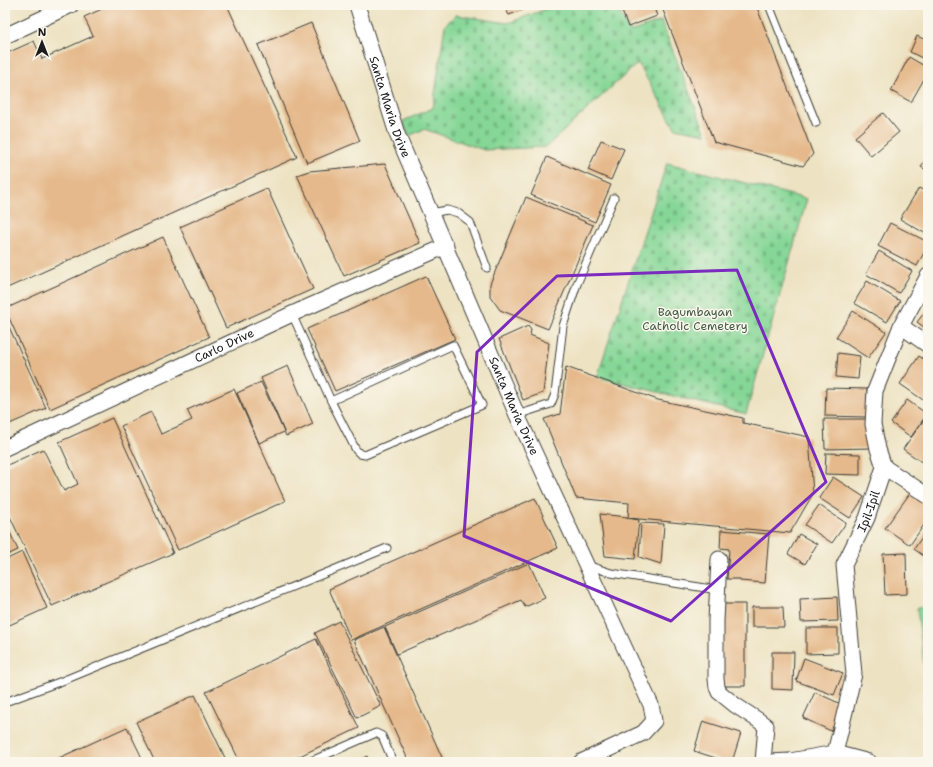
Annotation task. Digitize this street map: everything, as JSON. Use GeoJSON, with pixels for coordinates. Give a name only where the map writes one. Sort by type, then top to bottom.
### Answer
{"type":"FeatureCollection","features":[{"type":"Feature","properties":{"kind":"street"},"geometry":{"type":"LineString","coordinates":[[5,36],[71,5]]}},
{"type":"Feature","properties":{"kind":"street","name":"Santa Maria Drive"},"geometry":{"type":"LineString","coordinates":[[358,5],[397,134],[517,415],[651,705],[654,721],[643,733],[581,762]]}},
{"type":"Feature","properties":{"kind":"street","name":"Carlo Drive"},"geometry":{"type":"LineString","coordinates":[[5,448],[292,314],[446,246]]}},
{"type":"Feature","properties":{"kind":"street"},"geometry":{"type":"LineString","coordinates":[[928,276],[900,326],[875,391],[873,424],[878,449],[884,467],[928,496]]}},
{"type":"Feature","properties":{"kind":"street"},"geometry":{"type":"LineString","coordinates":[[900,326],[928,345]]}},
{"type":"Feature","properties":{"kind":"street","name":"Ipil-Ipil"},"geometry":{"type":"LineString","coordinates":[[835,754],[854,674],[844,564],[867,518],[884,467]]}},
{"type":"Feature","properties":{"kind":"street"},"geometry":{"type":"LineString","coordinates":[[719,559],[716,621],[717,687],[719,692],[735,705],[766,726],[763,762]]}},
{"type":"Feature","properties":{"kind":"street"},"geometry":{"type":"LineString","coordinates":[[770,762],[790,761],[835,754],[869,762]]}},
{"type":"Feature","properties":{"kind":"lane"},"geometry":{"type":"LineString","coordinates":[[769,5],[816,124]]}},
{"type":"Feature","properties":{"kind":"lane"},"geometry":{"type":"LineString","coordinates":[[517,415],[551,404],[555,394],[563,326],[577,284],[614,198]]}},
{"type":"Feature","properties":{"kind":"lane"},"geometry":{"type":"LineString","coordinates":[[431,213],[447,210],[458,213],[470,222],[487,268]]}},
{"type":"Feature","properties":{"kind":"lane"},"geometry":{"type":"LineString","coordinates":[[292,314],[331,401],[356,450],[360,454],[365,455],[482,405],[453,346],[331,401]]}},
{"type":"Feature","properties":{"kind":"lane"},"geometry":{"type":"LineString","coordinates":[[5,702],[62,681],[388,548]]}},
{"type":"Feature","properties":{"kind":"lane"},"geometry":{"type":"LineString","coordinates":[[587,564],[611,573],[718,590]]}},
{"type":"Feature","properties":{"kind":"lane"},"geometry":{"type":"LineString","coordinates":[[309,762],[376,733],[382,736],[393,762]]}},
{"type":"Feature","properties":{"kind":"highlighted area"},"geometry":{"type":"Polygon","coordinates":[[[737,270],[826,482],[671,621],[464,536],[477,352],[557,276],[737,270]]]}},
{"type":"Feature","properties":{"kind":"green space"},"geometry":{"type":"Polygon","coordinates":[[[557,5],[616,5],[630,32],[661,21],[706,134],[675,128],[638,63],[546,147],[484,150],[424,129],[409,136],[403,121],[433,108],[445,25],[456,15],[508,23],[557,5]]]}},
{"type":"Feature","properties":{"kind":"green space","name":"Bagumbayan Catholic Cemetery"},"geometry":{"type":"Polygon","coordinates":[[[667,163],[807,199],[746,414],[597,377],[667,163]]]}},
{"type":"Feature","properties":{"kind":"green space"},"geometry":{"type":"Polygon","coordinates":[[[928,607],[928,672],[925,673],[917,608],[928,607]]]}},
{"type":"Feature","properties":{"kind":"building"},"geometry":{"type":"Polygon","coordinates":[[[111,5],[153,5],[154,8],[161,5],[227,5],[297,157],[5,289],[5,54],[34,41],[42,59],[93,36],[84,17],[111,5]]]}},
{"type":"Feature","properties":{"kind":"building"},"geometry":{"type":"Polygon","coordinates":[[[503,5],[536,5],[509,15],[503,5]]]}},
{"type":"Feature","properties":{"kind":"building"},"geometry":{"type":"Polygon","coordinates":[[[653,5],[657,16],[628,27],[620,6],[653,5]]]}},
{"type":"Feature","properties":{"kind":"building"},"geometry":{"type":"Polygon","coordinates":[[[661,5],[756,5],[813,154],[803,166],[714,142],[661,5]]]}},
{"type":"Feature","properties":{"kind":"building"},"geometry":{"type":"Polygon","coordinates":[[[311,23],[360,141],[307,163],[258,45],[311,23]]]}},
{"type":"Feature","properties":{"kind":"building"},"geometry":{"type":"Polygon","coordinates":[[[917,36],[928,41],[928,61],[910,52],[917,36]]]}},
{"type":"Feature","properties":{"kind":"building"},"geometry":{"type":"Polygon","coordinates":[[[909,57],[928,68],[928,72],[911,102],[891,91],[909,57]]]}},
{"type":"Feature","properties":{"kind":"building"},"geometry":{"type":"Polygon","coordinates":[[[883,113],[899,132],[871,156],[855,137],[883,113]]]}},
{"type":"Feature","properties":{"kind":"building"},"geometry":{"type":"Polygon","coordinates":[[[601,140],[624,149],[611,180],[588,170],[601,140]]]}},
{"type":"Feature","properties":{"kind":"building"},"geometry":{"type":"Polygon","coordinates":[[[928,155],[928,171],[921,167],[928,155]]]}},
{"type":"Feature","properties":{"kind":"building"},"geometry":{"type":"Polygon","coordinates":[[[547,157],[611,185],[595,222],[531,195],[547,157]]]}},
{"type":"Feature","properties":{"kind":"building"},"geometry":{"type":"Polygon","coordinates":[[[385,164],[420,243],[344,276],[297,175],[309,171],[385,164]]]}},
{"type":"Feature","properties":{"kind":"building"},"geometry":{"type":"Polygon","coordinates":[[[267,188],[313,289],[226,328],[180,227],[267,188]]]}},
{"type":"Feature","properties":{"kind":"building"},"geometry":{"type":"Polygon","coordinates":[[[919,188],[928,193],[928,235],[900,219],[919,188]]]}},
{"type":"Feature","properties":{"kind":"building"},"geometry":{"type":"Polygon","coordinates":[[[526,197],[593,225],[548,329],[500,310],[490,296],[490,284],[526,197]]]}},
{"type":"Feature","properties":{"kind":"building"},"geometry":{"type":"Polygon","coordinates":[[[890,223],[928,242],[928,245],[917,266],[878,246],[890,223]]]}},
{"type":"Feature","properties":{"kind":"building"},"geometry":{"type":"Polygon","coordinates":[[[163,237],[209,337],[50,409],[5,309],[163,237]]]}},
{"type":"Feature","properties":{"kind":"building"},"geometry":{"type":"Polygon","coordinates":[[[879,251],[912,271],[899,293],[866,274],[879,251]]]}},
{"type":"Feature","properties":{"kind":"building"},"geometry":{"type":"Polygon","coordinates":[[[426,276],[455,339],[335,391],[307,329],[426,276]]]}},
{"type":"Feature","properties":{"kind":"building"},"geometry":{"type":"Polygon","coordinates":[[[867,281],[900,301],[887,322],[854,303],[867,281]]]}},
{"type":"Feature","properties":{"kind":"building"},"geometry":{"type":"Polygon","coordinates":[[[928,308],[928,330],[917,322],[928,308]]]}},
{"type":"Feature","properties":{"kind":"building"},"geometry":{"type":"Polygon","coordinates":[[[853,311],[886,332],[868,358],[836,337],[853,311]]]}},
{"type":"Feature","properties":{"kind":"building"},"geometry":{"type":"Polygon","coordinates":[[[5,318],[46,408],[5,426],[5,318]]]}},
{"type":"Feature","properties":{"kind":"building"},"geometry":{"type":"Polygon","coordinates":[[[528,326],[531,330],[530,335],[549,343],[543,393],[523,400],[499,339],[528,326]]]}},
{"type":"Feature","properties":{"kind":"building"},"geometry":{"type":"Polygon","coordinates":[[[838,353],[860,356],[858,379],[836,377],[838,353]]]}},
{"type":"Feature","properties":{"kind":"building"},"geometry":{"type":"Polygon","coordinates":[[[919,356],[928,362],[928,399],[926,402],[900,384],[919,356]]]}},
{"type":"Feature","properties":{"kind":"building"},"geometry":{"type":"Polygon","coordinates":[[[288,366],[313,424],[286,436],[261,378],[288,366]]]}},
{"type":"Feature","properties":{"kind":"building"},"geometry":{"type":"Polygon","coordinates":[[[566,367],[658,400],[743,418],[743,423],[809,437],[813,494],[790,533],[628,518],[629,503],[576,498],[544,419],[560,414],[566,367]]]}},
{"type":"Feature","properties":{"kind":"building"},"geometry":{"type":"Polygon","coordinates":[[[261,382],[284,432],[259,443],[237,393],[261,382]]]}},
{"type":"Feature","properties":{"kind":"building"},"geometry":{"type":"Polygon","coordinates":[[[826,388],[867,389],[867,417],[825,416],[826,388]]]}},
{"type":"Feature","properties":{"kind":"building"},"geometry":{"type":"Polygon","coordinates":[[[234,389],[285,501],[178,550],[121,426],[151,412],[161,434],[192,420],[187,410],[234,389]]]}},
{"type":"Feature","properties":{"kind":"building"},"geometry":{"type":"Polygon","coordinates":[[[907,400],[927,414],[911,437],[891,423],[907,400]]]}},
{"type":"Feature","properties":{"kind":"building"},"geometry":{"type":"Polygon","coordinates":[[[928,414],[928,456],[923,463],[903,449],[928,414]]]}},
{"type":"Feature","properties":{"kind":"building"},"geometry":{"type":"Polygon","coordinates":[[[112,418],[173,553],[52,606],[5,506],[5,466],[43,449],[64,491],[78,484],[59,442],[112,418]]]}},
{"type":"Feature","properties":{"kind":"building"},"geometry":{"type":"Polygon","coordinates":[[[824,419],[871,419],[871,448],[825,449],[824,419]]]}},
{"type":"Feature","properties":{"kind":"building"},"geometry":{"type":"Polygon","coordinates":[[[826,453],[860,454],[860,475],[825,474],[826,453]]]}},
{"type":"Feature","properties":{"kind":"building"},"geometry":{"type":"Polygon","coordinates":[[[833,477],[864,497],[850,518],[819,498],[833,477]]]}},
{"type":"Feature","properties":{"kind":"building"},"geometry":{"type":"Polygon","coordinates":[[[913,489],[928,499],[928,519],[910,545],[885,528],[913,489]]]}},
{"type":"Feature","properties":{"kind":"building"},"geometry":{"type":"Polygon","coordinates":[[[535,498],[558,548],[351,640],[329,589],[535,498]]]}},
{"type":"Feature","properties":{"kind":"building"},"geometry":{"type":"Polygon","coordinates":[[[819,505],[846,523],[832,543],[805,525],[819,505]]]}},
{"type":"Feature","properties":{"kind":"building"},"geometry":{"type":"Polygon","coordinates":[[[600,514],[639,520],[635,559],[605,556],[600,514]]]}},
{"type":"Feature","properties":{"kind":"building"},"geometry":{"type":"Polygon","coordinates":[[[5,522],[18,550],[5,556],[5,522]]]}},
{"type":"Feature","properties":{"kind":"building"},"geometry":{"type":"Polygon","coordinates":[[[641,523],[664,524],[661,564],[639,557],[641,523]]]}},
{"type":"Feature","properties":{"kind":"building"},"geometry":{"type":"Polygon","coordinates":[[[928,528],[928,559],[914,549],[928,528]]]}},
{"type":"Feature","properties":{"kind":"building"},"geometry":{"type":"Polygon","coordinates":[[[721,530],[769,534],[765,583],[740,581],[740,579],[727,579],[729,549],[720,548],[721,530]]]}},
{"type":"Feature","properties":{"kind":"building"},"geometry":{"type":"Polygon","coordinates":[[[799,534],[817,544],[805,564],[788,554],[799,534]]]}},
{"type":"Feature","properties":{"kind":"building"},"geometry":{"type":"Polygon","coordinates":[[[22,552],[47,608],[5,627],[5,560],[22,552]]]}},
{"type":"Feature","properties":{"kind":"building"},"geometry":{"type":"Polygon","coordinates":[[[906,553],[907,594],[885,595],[883,554],[906,553]]]}},
{"type":"Feature","properties":{"kind":"building"},"geometry":{"type":"Polygon","coordinates":[[[529,563],[545,598],[525,607],[521,600],[397,654],[385,627],[529,563]]]}},
{"type":"Feature","properties":{"kind":"building"},"geometry":{"type":"Polygon","coordinates":[[[837,597],[838,621],[801,622],[800,599],[837,597]]]}},
{"type":"Feature","properties":{"kind":"building"},"geometry":{"type":"Polygon","coordinates":[[[721,604],[745,604],[745,686],[721,686],[721,604]]]}},
{"type":"Feature","properties":{"kind":"building"},"geometry":{"type":"Polygon","coordinates":[[[752,607],[783,607],[784,627],[752,627],[752,607]]]}},
{"type":"Feature","properties":{"kind":"building"},"geometry":{"type":"Polygon","coordinates":[[[339,621],[381,706],[357,718],[315,633],[339,621]]]}},
{"type":"Feature","properties":{"kind":"building"},"geometry":{"type":"Polygon","coordinates":[[[384,627],[444,762],[409,762],[354,640],[384,627]]]}},
{"type":"Feature","properties":{"kind":"building"},"geometry":{"type":"Polygon","coordinates":[[[806,628],[838,628],[838,653],[806,654],[806,628]]]}},
{"type":"Feature","properties":{"kind":"building"},"geometry":{"type":"Polygon","coordinates":[[[316,639],[359,728],[287,762],[240,762],[206,692],[316,639]]]}},
{"type":"Feature","properties":{"kind":"building"},"geometry":{"type":"Polygon","coordinates":[[[772,652],[794,652],[793,690],[772,689],[772,652]]]}},
{"type":"Feature","properties":{"kind":"building"},"geometry":{"type":"Polygon","coordinates":[[[804,658],[843,673],[834,695],[796,681],[804,658]]]}},
{"type":"Feature","properties":{"kind":"building"},"geometry":{"type":"Polygon","coordinates":[[[815,692],[843,705],[831,731],[803,718],[815,692]]]}},
{"type":"Feature","properties":{"kind":"building"},"geometry":{"type":"Polygon","coordinates":[[[195,695],[227,762],[155,762],[136,722],[195,695]]]}},
{"type":"Feature","properties":{"kind":"building"},"geometry":{"type":"Polygon","coordinates":[[[703,721],[741,733],[732,762],[694,751],[703,721]]]}},
{"type":"Feature","properties":{"kind":"building"},"geometry":{"type":"Polygon","coordinates":[[[127,727],[144,762],[50,762],[127,727]]]}},
{"type":"Feature","properties":{"kind":"building"},"geometry":{"type":"Polygon","coordinates":[[[367,756],[370,762],[355,762],[367,756]]]}}]}
